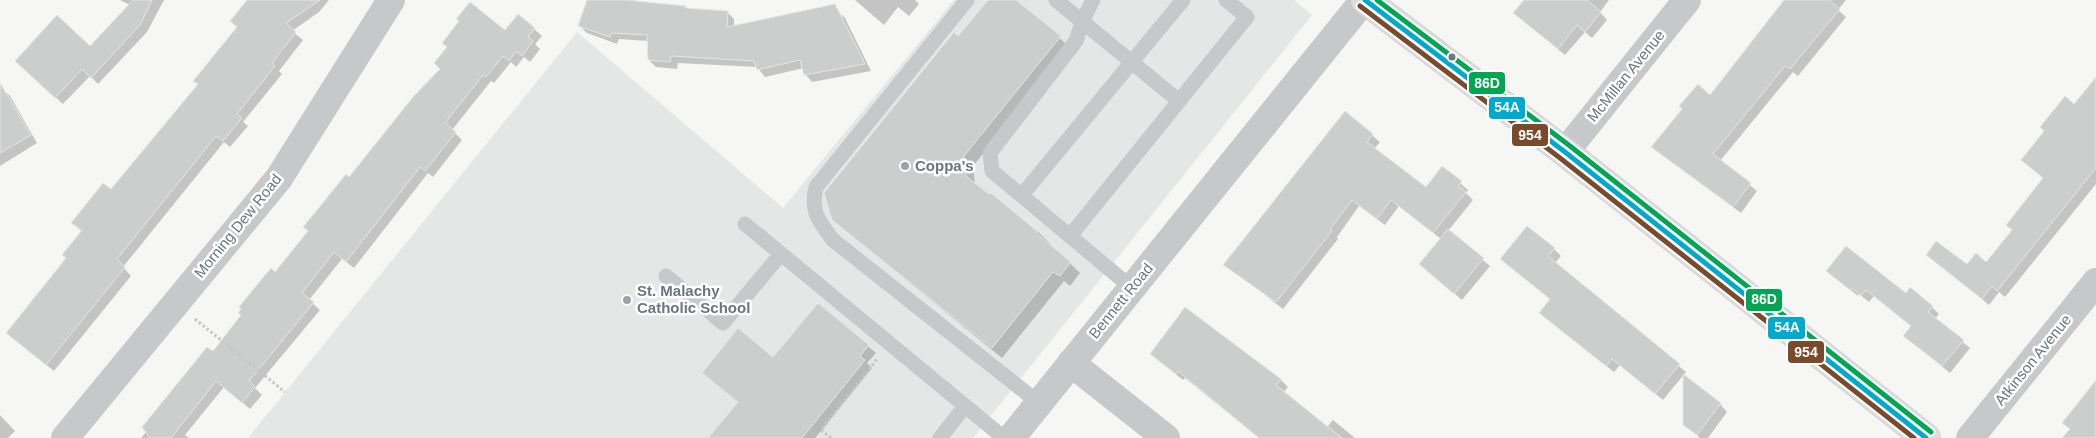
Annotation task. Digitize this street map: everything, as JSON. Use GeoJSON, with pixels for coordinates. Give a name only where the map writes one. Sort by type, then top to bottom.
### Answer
{"type":"FeatureCollection","features":[{"type":"Feature","properties":{"kind":"main road"},"geometry":{"type":"LineString","coordinates":[[1365,0],[1565,152],[1926,438]]}},
{"type":"Feature","properties":{"kind":"street","name":"Morning Dew Road"},"geometry":{"type":"LineString","coordinates":[[65,438],[279,178],[391,0]]}},
{"type":"Feature","properties":{"kind":"street","name":"Bennett Road"},"geometry":{"type":"LineString","coordinates":[[1011,438],[1365,0]]}},
{"type":"Feature","properties":{"kind":"street","name":"McMillan Avenue"},"geometry":{"type":"LineString","coordinates":[[1565,152],[1688,0]]}},
{"type":"Feature","properties":{"kind":"street","name":"Atkinson Avenue"},"geometry":{"type":"LineString","coordinates":[[1970,438],[2096,282]]}},
{"type":"Feature","properties":{"kind":"street"},"geometry":{"type":"LineString","coordinates":[[1071,363],[1166,438]]}},
{"type":"Feature","properties":{"kind":"lane"},"geometry":{"type":"LineString","coordinates":[[967,0],[816,187],[812,202],[818,220],[833,240],[1039,403]]}},
{"type":"Feature","properties":{"kind":"lane"},"geometry":{"type":"LineString","coordinates":[[1056,0],[1179,101]]}},
{"type":"Feature","properties":{"kind":"lane"},"geometry":{"type":"LineString","coordinates":[[1093,0],[1082,22],[1076,41],[990,153],[992,171],[1132,288]]}},
{"type":"Feature","properties":{"kind":"lane"},"geometry":{"type":"LineString","coordinates":[[1022,195],[1183,0]]}},
{"type":"Feature","properties":{"kind":"lane"},"geometry":{"type":"LineString","coordinates":[[1070,236],[1247,17],[1226,0]]}},
{"type":"Feature","properties":{"kind":"lane"},"geometry":{"type":"LineString","coordinates":[[745,224],[1004,438]]}},
{"type":"Feature","properties":{"kind":"lane"},"geometry":{"type":"LineString","coordinates":[[666,276],[723,323],[781,254]]}},
{"type":"Feature","properties":{"kind":"lane"},"geometry":{"type":"LineString","coordinates":[[940,438],[965,406]]}},
{"type":"Feature","properties":{"kind":"path"},"geometry":{"type":"LineString","coordinates":[[195,318],[285,392]]}},
{"type":"Feature","properties":{"kind":"path"},"geometry":{"type":"LineString","coordinates":[[831,438],[821,430],[890,344]]}},
{"type":"Feature","properties":{"kind":"shaded area"},"geometry":{"type":"Polygon","coordinates":[[[954,0],[1294,0],[1312,15],[973,438],[248,438],[577,32],[783,208],[954,0]]]}},
{"type":"Feature","properties":{"kind":"building"},"geometry":{"type":"Polygon","coordinates":[[[133,0],[152,0],[140,25],[91,78],[82,69],[55,98],[15,61],[57,15],[90,46],[133,0]]]}},
{"type":"Feature","properties":{"kind":"building"},"geometry":{"type":"Polygon","coordinates":[[[247,0],[320,0],[286,23],[296,32],[272,63],[275,66],[237,114],[242,118],[223,141],[216,136],[117,259],[125,267],[46,365],[6,333],[66,258],[62,255],[82,230],[71,223],[103,183],[111,189],[198,84],[193,81],[237,27],[230,21],[247,0]]]}},
{"type":"Feature","properties":{"kind":"building"},"geometry":{"type":"Polygon","coordinates":[[[587,0],[626,0],[686,6],[686,8],[728,11],[727,27],[835,4],[865,64],[804,75],[800,60],[757,70],[754,61],[671,56],[670,62],[648,60],[647,35],[611,33],[610,37],[578,26],[587,0]]]}},
{"type":"Feature","properties":{"kind":"building","name":"Coppa's"},"geometry":{"type":"Polygon","coordinates":[[[988,0],[1016,0],[1061,36],[964,156],[966,176],[989,194],[991,193],[1071,262],[1060,276],[1053,272],[992,348],[832,220],[824,193],[954,32],[958,36],[988,0]]]}},
{"type":"Feature","properties":{"kind":"building"},"geometry":{"type":"Polygon","coordinates":[[[1524,0],[1587,0],[1601,12],[1585,32],[1577,25],[1558,49],[1513,13],[1524,0]]]}},
{"type":"Feature","properties":{"kind":"building"},"geometry":{"type":"Polygon","coordinates":[[[1784,0],[1829,0],[1840,9],[1790,69],[1785,66],[1713,154],[1751,183],[1733,207],[1651,147],[1682,109],[1679,106],[1698,84],[1710,95],[1784,0]]]}},
{"type":"Feature","properties":{"kind":"building"},"geometry":{"type":"Polygon","coordinates":[[[470,2],[505,30],[518,14],[535,28],[528,37],[533,41],[522,56],[516,51],[509,61],[503,56],[486,77],[483,75],[445,123],[456,132],[425,171],[420,167],[346,262],[334,252],[302,293],[314,302],[249,381],[255,387],[242,403],[216,381],[171,438],[150,438],[142,427],[207,347],[213,351],[241,315],[238,313],[241,309],[239,307],[271,268],[275,272],[308,231],[303,227],[346,174],[349,177],[413,97],[440,69],[434,63],[447,47],[442,43],[459,21],[456,19],[470,2]]]}},
{"type":"Feature","properties":{"kind":"building"},"geometry":{"type":"Polygon","coordinates":[[[2096,77],[2096,168],[1997,291],[1992,286],[1982,299],[1926,255],[1936,241],[1967,264],[1976,253],[1986,262],[2012,230],[2006,225],[2043,178],[2021,160],[2044,131],[2040,127],[2065,96],[2074,104],[2096,77]]]}},
{"type":"Feature","properties":{"kind":"building"},"geometry":{"type":"Polygon","coordinates":[[[0,83],[31,135],[0,153],[0,83]]]}},
{"type":"Feature","properties":{"kind":"building"},"geometry":{"type":"Polygon","coordinates":[[[1345,111],[1373,134],[1367,142],[1426,187],[1442,166],[1462,181],[1458,186],[1466,192],[1433,233],[1391,200],[1377,219],[1352,200],[1330,229],[1332,231],[1276,302],[1223,265],[1345,111]]]}},
{"type":"Feature","properties":{"kind":"building"},"geometry":{"type":"Polygon","coordinates":[[[1527,226],[1555,248],[1548,256],[1680,364],[1655,394],[1612,359],[1606,366],[1539,313],[1550,299],[1500,259],[1527,226]]]}},
{"type":"Feature","properties":{"kind":"building"},"geometry":{"type":"Polygon","coordinates":[[[1448,229],[1484,258],[1454,294],[1419,264],[1448,229]]]}},
{"type":"Feature","properties":{"kind":"building"},"geometry":{"type":"Polygon","coordinates":[[[1846,246],[1906,293],[1910,287],[1933,306],[1928,312],[1964,340],[1942,366],[1903,336],[1911,326],[1866,290],[1861,296],[1852,288],[1850,290],[1826,271],[1846,246]]]}},
{"type":"Feature","properties":{"kind":"building"},"geometry":{"type":"Polygon","coordinates":[[[818,303],[869,345],[860,356],[865,360],[802,438],[708,438],[738,402],[702,373],[738,328],[773,357],[818,303]]]}},
{"type":"Feature","properties":{"kind":"building"},"geometry":{"type":"Polygon","coordinates":[[[1185,307],[1281,379],[1276,385],[1342,438],[1259,438],[1178,371],[1176,374],[1150,354],[1185,307]]]}},
{"type":"Feature","properties":{"kind":"building"},"geometry":{"type":"Polygon","coordinates":[[[1683,374],[1721,403],[1697,435],[1683,425],[1683,374]]]}},
{"type":"Feature","properties":{"kind":"building"},"geometry":{"type":"Polygon","coordinates":[[[2096,380],[2096,438],[2062,438],[2070,429],[2062,423],[2096,380]]]}},
{"type":"Feature","properties":{"kind":"transit line","name":"54A"},"geometry":{"type":"LineString","coordinates":[[1365,0],[1565,152],[1926,438]]}},
{"type":"Feature","properties":{"kind":"transit line","name":"86D"},"geometry":{"type":"LineString","coordinates":[[1377,0],[1570,146],[1931,432]]}},
{"type":"Feature","properties":{"kind":"transit line","name":"954"},"geometry":{"type":"LineString","coordinates":[[1360,6],[1560,158],[1914,438]]}},
{"type":"Feature","properties":{"kind":"place","name":"Coppa's"},"geometry":{"type":"Point","coordinates":[905,166]}},
{"type":"Feature","properties":{"kind":"place","name":"St. Malachy Catholic School"},"geometry":{"type":"Point","coordinates":[627,300]}}]}
